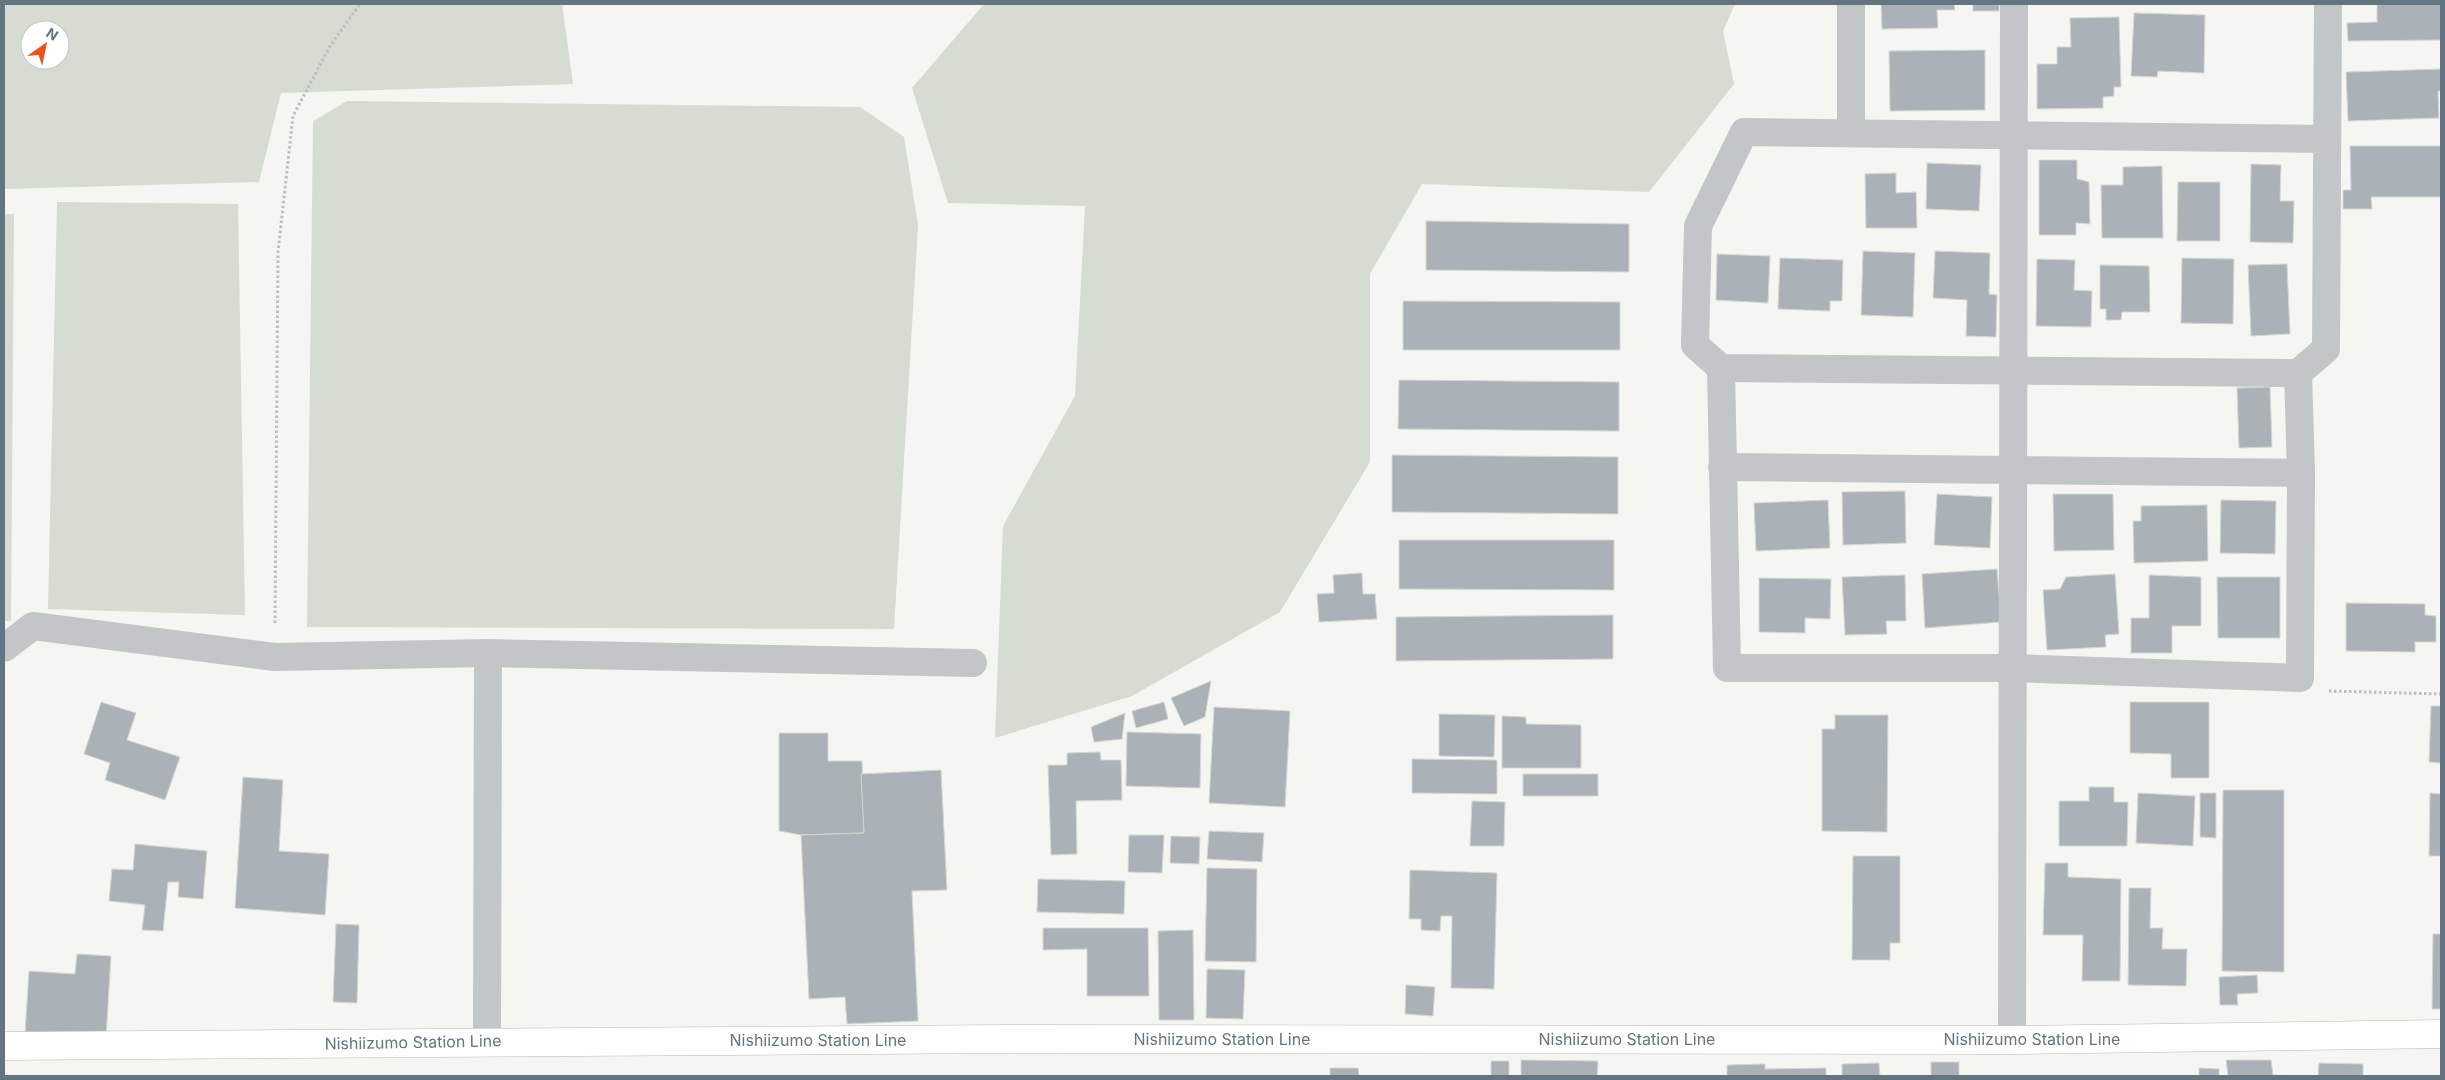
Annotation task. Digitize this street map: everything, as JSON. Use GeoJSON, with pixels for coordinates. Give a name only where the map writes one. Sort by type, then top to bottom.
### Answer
{"type":"FeatureCollection","features":[{"type":"Feature","properties":{"kind":"main road","name":"Nishiizumo Station Line"},"geometry":{"type":"LineString","coordinates":[[4,1046],[488,1041],[1006,1039],[2012,1040],[2441,1034]]}},
{"type":"Feature","properties":{"kind":"street"},"geometry":{"type":"LineString","coordinates":[[1850,133],[1851,4]]}},
{"type":"Feature","properties":{"kind":"street"},"geometry":{"type":"LineString","coordinates":[[2012,1040],[2014,4]]}},
{"type":"Feature","properties":{"kind":"street"},"geometry":{"type":"LineString","coordinates":[[2326,138],[1744,132],[1698,226],[1695,345],[1721,368],[2298,373],[2326,349],[2328,4]]}},
{"type":"Feature","properties":{"kind":"street"},"geometry":{"type":"LineString","coordinates":[[1721,368],[1727,668],[2012,668],[2300,678],[2301,473],[2298,373]]}},
{"type":"Feature","properties":{"kind":"street"},"geometry":{"type":"LineString","coordinates":[[1722,466],[2301,473]]}},
{"type":"Feature","properties":{"kind":"street"},"geometry":{"type":"LineString","coordinates":[[4,648],[33,626],[275,657],[488,653],[973,663]]}},
{"type":"Feature","properties":{"kind":"street"},"geometry":{"type":"LineString","coordinates":[[488,653],[488,1041]]}},
{"type":"Feature","properties":{"kind":"path"},"geometry":{"type":"LineString","coordinates":[[275,657],[278,252],[293,116],[330,46],[360,4]]}},
{"type":"Feature","properties":{"kind":"path"},"geometry":{"type":"LineString","coordinates":[[2300,678],[2326,691],[2441,694]]}},
{"type":"Feature","properties":{"kind":"shaded area"},"geometry":{"type":"Polygon","coordinates":[[[4,4],[562,4],[573,84],[281,93],[259,182],[4,189],[4,4]]]}},
{"type":"Feature","properties":{"kind":"shaded area"},"geometry":{"type":"Polygon","coordinates":[[[984,4],[1735,4],[1723,31],[1734,84],[1649,192],[1422,184],[1370,274],[1370,462],[1280,612],[1132,696],[995,738],[1003,526],[1075,396],[1085,206],[948,203],[912,88],[984,4]]]}},
{"type":"Feature","properties":{"kind":"shaded area"},"geometry":{"type":"Polygon","coordinates":[[[347,101],[860,107],[904,137],[918,225],[894,629],[307,627],[313,121],[347,101]]]}},
{"type":"Feature","properties":{"kind":"shaded area"},"geometry":{"type":"Polygon","coordinates":[[[57,202],[238,204],[245,615],[48,609],[57,202]]]}},
{"type":"Feature","properties":{"kind":"shaded area"},"geometry":{"type":"Polygon","coordinates":[[[4,214],[14,214],[11,621],[4,621],[4,214]]]}},
{"type":"Feature","properties":{"kind":"building"},"geometry":{"type":"Polygon","coordinates":[[[1881,4],[1954,4],[1955,10],[1937,10],[1938,28],[1882,29],[1881,4]]]}},
{"type":"Feature","properties":{"kind":"building"},"geometry":{"type":"Polygon","coordinates":[[[1973,4],[1999,4],[1999,11],[1973,11],[1973,4]]]}},
{"type":"Feature","properties":{"kind":"building"},"geometry":{"type":"Polygon","coordinates":[[[2377,4],[2441,4],[2441,40],[2348,41],[2347,23],[2377,22],[2377,4]]]}},
{"type":"Feature","properties":{"kind":"building"},"geometry":{"type":"Polygon","coordinates":[[[2134,13],[2205,15],[2204,73],[2158,71],[2157,77],[2131,76],[2134,13]]]}},
{"type":"Feature","properties":{"kind":"building"},"geometry":{"type":"Polygon","coordinates":[[[2119,17],[2121,87],[2114,87],[2114,96],[2103,97],[2103,108],[2037,109],[2037,64],[2057,64],[2057,47],[2071,47],[2070,18],[2119,17]]]}},
{"type":"Feature","properties":{"kind":"building"},"geometry":{"type":"Polygon","coordinates":[[[1985,50],[1985,110],[1890,111],[1889,51],[1985,50]]]}},
{"type":"Feature","properties":{"kind":"building"},"geometry":{"type":"Polygon","coordinates":[[[2441,69],[2441,91],[2438,91],[2439,118],[2348,121],[2346,72],[2441,69]]]}},
{"type":"Feature","properties":{"kind":"building"},"geometry":{"type":"Polygon","coordinates":[[[2350,146],[2441,146],[2441,197],[2371,197],[2372,209],[2343,209],[2343,190],[2351,190],[2350,146]]]}},
{"type":"Feature","properties":{"kind":"building"},"geometry":{"type":"Polygon","coordinates":[[[2039,160],[2077,160],[2077,179],[2089,182],[2090,224],[2076,223],[2076,235],[2039,235],[2039,160]]]}},
{"type":"Feature","properties":{"kind":"building"},"geometry":{"type":"Polygon","coordinates":[[[1927,163],[1981,165],[1979,211],[1926,209],[1927,163]]]}},
{"type":"Feature","properties":{"kind":"building"},"geometry":{"type":"Polygon","coordinates":[[[2251,164],[2281,165],[2280,201],[2294,201],[2293,243],[2250,242],[2251,164]]]}},
{"type":"Feature","properties":{"kind":"building"},"geometry":{"type":"Polygon","coordinates":[[[2162,166],[2163,238],[2102,238],[2101,185],[2123,185],[2123,167],[2162,166]]]}},
{"type":"Feature","properties":{"kind":"building"},"geometry":{"type":"Polygon","coordinates":[[[1896,173],[1896,193],[1916,192],[1917,228],[1866,228],[1865,174],[1896,173]]]}},
{"type":"Feature","properties":{"kind":"building"},"geometry":{"type":"Polygon","coordinates":[[[2178,182],[2220,182],[2220,241],[2177,241],[2178,182]]]}},
{"type":"Feature","properties":{"kind":"building"},"geometry":{"type":"Polygon","coordinates":[[[1426,221],[1629,224],[1629,272],[1426,270],[1426,221]]]}},
{"type":"Feature","properties":{"kind":"building"},"geometry":{"type":"Polygon","coordinates":[[[1863,251],[1915,253],[1913,317],[1861,315],[1863,251]]]}},
{"type":"Feature","properties":{"kind":"building"},"geometry":{"type":"Polygon","coordinates":[[[1935,251],[1990,253],[1989,294],[1997,295],[1996,337],[1966,336],[1967,300],[1933,298],[1935,251]]]}},
{"type":"Feature","properties":{"kind":"building"},"geometry":{"type":"Polygon","coordinates":[[[1717,254],[1770,256],[1768,303],[1716,300],[1717,254]]]}},
{"type":"Feature","properties":{"kind":"building"},"geometry":{"type":"Polygon","coordinates":[[[1780,258],[1843,260],[1842,301],[1830,301],[1830,311],[1778,309],[1780,258]]]}},
{"type":"Feature","properties":{"kind":"building"},"geometry":{"type":"Polygon","coordinates":[[[2182,258],[2234,259],[2233,324],[2181,323],[2182,258]]]}},
{"type":"Feature","properties":{"kind":"building"},"geometry":{"type":"Polygon","coordinates":[[[2037,259],[2075,260],[2074,290],[2092,291],[2091,327],[2036,326],[2037,259]]]}},
{"type":"Feature","properties":{"kind":"building"},"geometry":{"type":"Polygon","coordinates":[[[2287,264],[2290,334],[2251,336],[2248,265],[2287,264]]]}},
{"type":"Feature","properties":{"kind":"building"},"geometry":{"type":"Polygon","coordinates":[[[2100,265],[2149,266],[2150,312],[2122,312],[2121,320],[2106,320],[2106,309],[2100,309],[2100,265]]]}},
{"type":"Feature","properties":{"kind":"building"},"geometry":{"type":"Polygon","coordinates":[[[1403,301],[1620,302],[1620,350],[1403,350],[1403,301]]]}},
{"type":"Feature","properties":{"kind":"building"},"geometry":{"type":"Polygon","coordinates":[[[1399,380],[1619,382],[1619,431],[1398,429],[1399,380]]]}},
{"type":"Feature","properties":{"kind":"building"},"geometry":{"type":"Polygon","coordinates":[[[2270,387],[2272,447],[2239,448],[2237,388],[2270,387]]]}},
{"type":"Feature","properties":{"kind":"building"},"geometry":{"type":"Polygon","coordinates":[[[1392,455],[1618,457],[1618,514],[1392,512],[1392,455]]]}},
{"type":"Feature","properties":{"kind":"building"},"geometry":{"type":"Polygon","coordinates":[[[1905,491],[1906,543],[1843,545],[1842,492],[1905,491]]]}},
{"type":"Feature","properties":{"kind":"building"},"geometry":{"type":"Polygon","coordinates":[[[1937,494],[1992,497],[1990,548],[1934,545],[1937,494]]]}},
{"type":"Feature","properties":{"kind":"building"},"geometry":{"type":"Polygon","coordinates":[[[2053,494],[2113,494],[2114,550],[2054,551],[2053,494]]]}},
{"type":"Feature","properties":{"kind":"building"},"geometry":{"type":"Polygon","coordinates":[[[1828,500],[1830,548],[1756,551],[1754,503],[1828,500]]]}},
{"type":"Feature","properties":{"kind":"building"},"geometry":{"type":"Polygon","coordinates":[[[2221,500],[2276,501],[2275,554],[2220,553],[2221,500]]]}},
{"type":"Feature","properties":{"kind":"building"},"geometry":{"type":"Polygon","coordinates":[[[2207,505],[2208,561],[2134,563],[2133,521],[2141,521],[2141,506],[2207,505]]]}},
{"type":"Feature","properties":{"kind":"building"},"geometry":{"type":"Polygon","coordinates":[[[1399,540],[1614,540],[1614,590],[1399,589],[1399,540]]]}},
{"type":"Feature","properties":{"kind":"building"},"geometry":{"type":"Polygon","coordinates":[[[1997,569],[2001,622],[1925,628],[1922,574],[1997,569]]]}},
{"type":"Feature","properties":{"kind":"building"},"geometry":{"type":"Polygon","coordinates":[[[1362,573],[1363,594],[1375,594],[1377,619],[1319,622],[1317,594],[1334,593],[1333,575],[1362,573]]]}},
{"type":"Feature","properties":{"kind":"building"},"geometry":{"type":"Polygon","coordinates":[[[2115,574],[2119,634],[2105,635],[2106,647],[2047,650],[2043,590],[2060,589],[2066,577],[2115,574]]]}},
{"type":"Feature","properties":{"kind":"building"},"geometry":{"type":"Polygon","coordinates":[[[1905,575],[1906,621],[1886,621],[1887,634],[1845,635],[1842,577],[1905,575]]]}},
{"type":"Feature","properties":{"kind":"building"},"geometry":{"type":"Polygon","coordinates":[[[2149,575],[2201,577],[2201,626],[2172,626],[2172,653],[2131,653],[2131,618],[2149,618],[2149,575]]]}},
{"type":"Feature","properties":{"kind":"building"},"geometry":{"type":"Polygon","coordinates":[[[2217,577],[2280,577],[2280,638],[2218,638],[2217,577]]]}},
{"type":"Feature","properties":{"kind":"building"},"geometry":{"type":"Polygon","coordinates":[[[1759,578],[1831,579],[1830,619],[1805,618],[1805,633],[1759,632],[1759,578]]]}},
{"type":"Feature","properties":{"kind":"building"},"geometry":{"type":"Polygon","coordinates":[[[2346,603],[2425,604],[2425,615],[2436,616],[2436,642],[2415,642],[2415,652],[2346,651],[2346,603]]]}},
{"type":"Feature","properties":{"kind":"building"},"geometry":{"type":"Polygon","coordinates":[[[1613,615],[1613,659],[1396,661],[1396,617],[1613,615]]]}},
{"type":"Feature","properties":{"kind":"building"},"geometry":{"type":"Polygon","coordinates":[[[1211,681],[1205,717],[1184,726],[1171,698],[1211,681]]]}},
{"type":"Feature","properties":{"kind":"building"},"geometry":{"type":"Polygon","coordinates":[[[101,702],[136,713],[127,740],[180,757],[165,800],[105,780],[110,763],[84,754],[101,702]]]}},
{"type":"Feature","properties":{"kind":"building"},"geometry":{"type":"Polygon","coordinates":[[[1164,702],[1168,719],[1136,728],[1132,711],[1164,702]]]}},
{"type":"Feature","properties":{"kind":"building"},"geometry":{"type":"Polygon","coordinates":[[[2130,702],[2209,702],[2209,778],[2171,778],[2171,754],[2130,753],[2130,702]]]}},
{"type":"Feature","properties":{"kind":"building"},"geometry":{"type":"Polygon","coordinates":[[[2431,706],[2441,706],[2441,763],[2429,762],[2431,706]]]}},
{"type":"Feature","properties":{"kind":"building"},"geometry":{"type":"Polygon","coordinates":[[[1214,707],[1290,711],[1285,807],[1209,803],[1214,707]]]}},
{"type":"Feature","properties":{"kind":"building"},"geometry":{"type":"Polygon","coordinates":[[[1125,713],[1122,739],[1094,742],[1091,727],[1125,713]]]}},
{"type":"Feature","properties":{"kind":"building"},"geometry":{"type":"Polygon","coordinates":[[[1439,714],[1495,715],[1494,757],[1439,756],[1439,714]]]}},
{"type":"Feature","properties":{"kind":"building"},"geometry":{"type":"Polygon","coordinates":[[[1835,715],[1888,715],[1887,832],[1822,831],[1822,729],[1835,729],[1835,715]]]}},
{"type":"Feature","properties":{"kind":"building"},"geometry":{"type":"Polygon","coordinates":[[[1502,716],[1526,717],[1526,724],[1581,725],[1581,768],[1502,768],[1502,716]]]}},
{"type":"Feature","properties":{"kind":"building"},"geometry":{"type":"Polygon","coordinates":[[[1127,732],[1201,734],[1200,788],[1126,786],[1127,732]]]}},
{"type":"Feature","properties":{"kind":"building"},"geometry":{"type":"Polygon","coordinates":[[[779,733],[828,733],[828,761],[862,761],[864,833],[801,835],[779,831],[779,733]]]}},
{"type":"Feature","properties":{"kind":"building"},"geometry":{"type":"Polygon","coordinates":[[[1100,752],[1101,760],[1121,760],[1122,800],[1076,801],[1077,854],[1051,855],[1048,765],[1067,765],[1067,753],[1100,752]]]}},
{"type":"Feature","properties":{"kind":"building"},"geometry":{"type":"Polygon","coordinates":[[[1412,759],[1497,760],[1497,794],[1412,793],[1412,759]]]}},
{"type":"Feature","properties":{"kind":"building"},"geometry":{"type":"Polygon","coordinates":[[[941,770],[947,890],[912,891],[918,1021],[847,1024],[845,997],[809,999],[801,835],[864,833],[861,774],[941,770]]]}},
{"type":"Feature","properties":{"kind":"building"},"geometry":{"type":"Polygon","coordinates":[[[1523,774],[1598,774],[1598,796],[1523,796],[1523,774]]]}},
{"type":"Feature","properties":{"kind":"building"},"geometry":{"type":"Polygon","coordinates":[[[243,777],[283,780],[279,851],[329,854],[325,915],[235,908],[243,777]]]}},
{"type":"Feature","properties":{"kind":"building"},"geometry":{"type":"Polygon","coordinates":[[[2089,787],[2114,787],[2114,802],[2128,802],[2127,846],[2059,846],[2059,801],[2089,801],[2089,787]]]}},
{"type":"Feature","properties":{"kind":"building"},"geometry":{"type":"Polygon","coordinates":[[[2223,790],[2284,790],[2284,972],[2222,971],[2223,790]]]}},
{"type":"Feature","properties":{"kind":"building"},"geometry":{"type":"Polygon","coordinates":[[[2138,793],[2195,796],[2193,846],[2136,843],[2138,793]]]}},
{"type":"Feature","properties":{"kind":"building"},"geometry":{"type":"Polygon","coordinates":[[[2200,793],[2216,793],[2216,838],[2200,837],[2200,793]]]}},
{"type":"Feature","properties":{"kind":"building"},"geometry":{"type":"Polygon","coordinates":[[[2430,793],[2441,794],[2441,856],[2429,856],[2430,793]]]}},
{"type":"Feature","properties":{"kind":"building"},"geometry":{"type":"Polygon","coordinates":[[[1472,801],[1505,802],[1504,846],[1470,846],[1472,801]]]}},
{"type":"Feature","properties":{"kind":"building"},"geometry":{"type":"Polygon","coordinates":[[[1209,831],[1264,833],[1262,862],[1207,859],[1209,831]]]}},
{"type":"Feature","properties":{"kind":"building"},"geometry":{"type":"Polygon","coordinates":[[[1129,835],[1164,835],[1162,873],[1128,872],[1129,835]]]}},
{"type":"Feature","properties":{"kind":"building"},"geometry":{"type":"Polygon","coordinates":[[[1171,836],[1200,837],[1199,864],[1170,863],[1171,836]]]}},
{"type":"Feature","properties":{"kind":"building"},"geometry":{"type":"Polygon","coordinates":[[[135,844],[207,851],[203,899],[178,897],[179,882],[168,882],[163,931],[142,930],[145,905],[109,901],[112,869],[133,870],[135,844]]]}},
{"type":"Feature","properties":{"kind":"building"},"geometry":{"type":"Polygon","coordinates":[[[1853,856],[1900,856],[1900,943],[1890,943],[1890,960],[1852,960],[1853,856]]]}},
{"type":"Feature","properties":{"kind":"building"},"geometry":{"type":"Polygon","coordinates":[[[2045,863],[2068,863],[2068,877],[2121,879],[2120,981],[2082,981],[2083,935],[2043,935],[2045,863]]]}},
{"type":"Feature","properties":{"kind":"building"},"geometry":{"type":"Polygon","coordinates":[[[1207,868],[1257,869],[1256,962],[1205,961],[1207,868]]]}},
{"type":"Feature","properties":{"kind":"building"},"geometry":{"type":"Polygon","coordinates":[[[1410,870],[1497,873],[1494,989],[1451,988],[1452,916],[1441,916],[1440,931],[1421,930],[1421,919],[1409,919],[1410,870]]]}},
{"type":"Feature","properties":{"kind":"building"},"geometry":{"type":"Polygon","coordinates":[[[1038,879],[1125,881],[1124,914],[1037,912],[1038,879]]]}},
{"type":"Feature","properties":{"kind":"building"},"geometry":{"type":"Polygon","coordinates":[[[2129,888],[2151,888],[2150,928],[2163,928],[2162,949],[2187,949],[2186,986],[2128,985],[2129,888]]]}},
{"type":"Feature","properties":{"kind":"building"},"geometry":{"type":"Polygon","coordinates":[[[336,924],[359,925],[357,1003],[333,1002],[336,924]]]}},
{"type":"Feature","properties":{"kind":"building"},"geometry":{"type":"Polygon","coordinates":[[[1043,928],[1148,928],[1149,996],[1087,996],[1087,949],[1043,950],[1043,928]]]}},
{"type":"Feature","properties":{"kind":"building"},"geometry":{"type":"Polygon","coordinates":[[[1193,930],[1194,1020],[1159,1020],[1158,931],[1193,930]]]}},
{"type":"Feature","properties":{"kind":"building"},"geometry":{"type":"Polygon","coordinates":[[[2433,934],[2441,934],[2441,1009],[2432,1009],[2433,934]]]}},
{"type":"Feature","properties":{"kind":"building"},"geometry":{"type":"Polygon","coordinates":[[[77,954],[111,956],[106,1038],[25,1033],[29,971],[75,974],[77,954]]]}},
{"type":"Feature","properties":{"kind":"building"},"geometry":{"type":"Polygon","coordinates":[[[1207,969],[1245,970],[1243,1019],[1206,1018],[1207,969]]]}},
{"type":"Feature","properties":{"kind":"building"},"geometry":{"type":"Polygon","coordinates":[[[2257,975],[2258,993],[2237,994],[2238,1005],[2220,1005],[2219,977],[2257,975]]]}},
{"type":"Feature","properties":{"kind":"building"},"geometry":{"type":"Polygon","coordinates":[[[1406,985],[1435,987],[1433,1016],[1405,1014],[1406,985]]]}},
{"type":"Feature","properties":{"kind":"building"},"geometry":{"type":"Polygon","coordinates":[[[1521,1060],[1598,1061],[1597,1076],[1521,1076],[1521,1060]]]}},
{"type":"Feature","properties":{"kind":"building"},"geometry":{"type":"Polygon","coordinates":[[[2226,1060],[2271,1060],[2273,1075],[2303,1076],[2228,1076],[2226,1060]]]}},
{"type":"Feature","properties":{"kind":"building"},"geometry":{"type":"Polygon","coordinates":[[[1491,1061],[1509,1061],[1509,1076],[1491,1076],[1491,1061]]]}},
{"type":"Feature","properties":{"kind":"building"},"geometry":{"type":"Polygon","coordinates":[[[1931,1062],[1959,1062],[1959,1076],[1931,1076],[1931,1062]]]}},
{"type":"Feature","properties":{"kind":"building"},"geometry":{"type":"Polygon","coordinates":[[[1879,1063],[1880,1076],[1842,1076],[1842,1064],[1879,1063]]]}},
{"type":"Feature","properties":{"kind":"building"},"geometry":{"type":"Polygon","coordinates":[[[2319,1063],[2363,1064],[2363,1076],[2318,1076],[2319,1063]]]}},
{"type":"Feature","properties":{"kind":"building"},"geometry":{"type":"Polygon","coordinates":[[[1765,1064],[1765,1069],[1826,1068],[1826,1076],[1727,1076],[1727,1065],[1765,1064]]]}},
{"type":"Feature","properties":{"kind":"building"},"geometry":{"type":"Polygon","coordinates":[[[1330,1068],[1358,1068],[1359,1076],[1330,1076],[1330,1068]]]}},
{"type":"Feature","properties":{"kind":"building"},"geometry":{"type":"Polygon","coordinates":[[[2199,1068],[2219,1069],[2219,1076],[2199,1076],[2199,1068]]]}}]}
